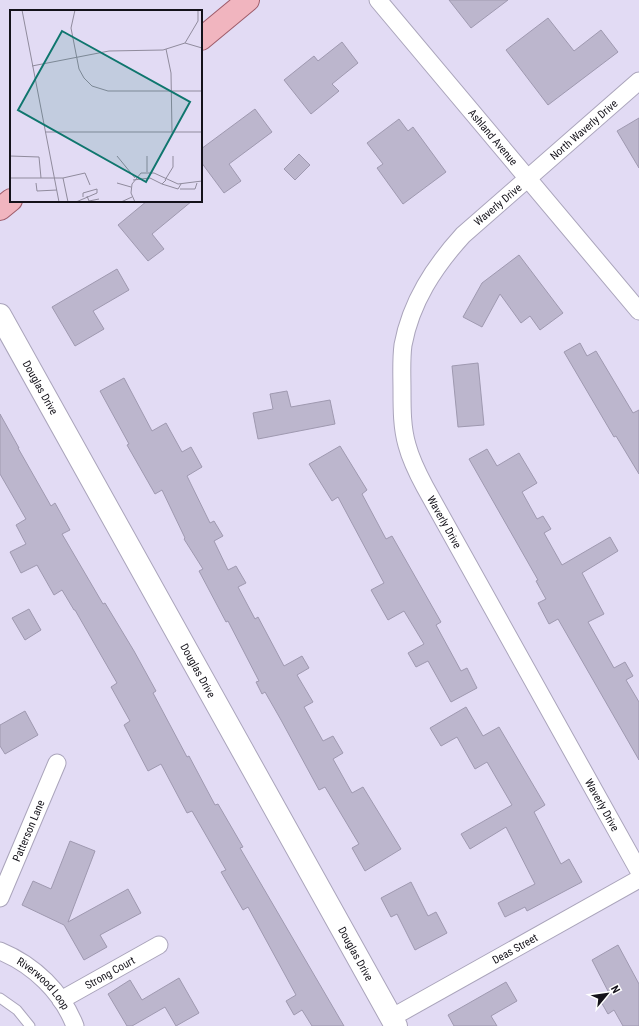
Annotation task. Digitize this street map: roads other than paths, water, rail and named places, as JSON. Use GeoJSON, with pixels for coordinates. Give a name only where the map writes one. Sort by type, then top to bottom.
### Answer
{"type":"FeatureCollection","features":[{"type":"Feature","properties":{"kind":"main road"},"geometry":{"type":"LineString","coordinates":[[202,38],[248,0]]}},
{"type":"Feature","properties":{"kind":"main road"},"geometry":{"type":"LineString","coordinates":[[0,209],[10,201]]}},
{"type":"Feature","properties":{"kind":"street","name":"Ashland Avenue"},"geometry":{"type":"LineString","coordinates":[[378,0],[639,311]]}},
{"type":"Feature","properties":{"kind":"street","name":"North Waverly Drive"},"geometry":{"type":"LineString","coordinates":[[528,179],[639,81]]}},
{"type":"Feature","properties":{"kind":"street","name":"Waverly Drive"},"geometry":{"type":"LineString","coordinates":[[528,179],[463,235],[445,255],[420,295],[409,320],[403,346],[403,423],[407,445],[425,487],[639,871]]}},
{"type":"Feature","properties":{"kind":"street","name":"Douglas Drive"},"geometry":{"type":"LineString","coordinates":[[0,314],[394,1022]]}},
{"type":"Feature","properties":{"kind":"street","name":"Patterson Lane"},"geometry":{"type":"LineString","coordinates":[[0,898],[57,763]]}},
{"type":"Feature","properties":{"kind":"street","name":"Deas Street"},"geometry":{"type":"LineString","coordinates":[[394,1022],[639,879]]}},
{"type":"Feature","properties":{"kind":"street","name":"Strong Court"},"geometry":{"type":"LineString","coordinates":[[61,1000],[159,945]]}},
{"type":"Feature","properties":{"kind":"street","name":"Riverwood Loop"},"geometry":{"type":"LineString","coordinates":[[0,951],[18,959],[34,969],[70,1012],[75,1026]]}},
{"type":"Feature","properties":{"kind":"lane"},"geometry":{"type":"LineString","coordinates":[[0,998],[17,1010],[30,1026]]}}]}
